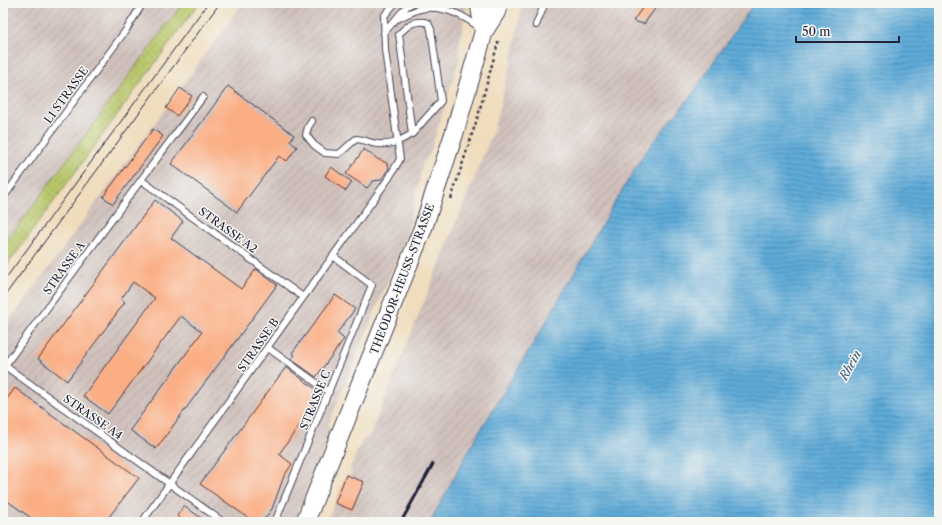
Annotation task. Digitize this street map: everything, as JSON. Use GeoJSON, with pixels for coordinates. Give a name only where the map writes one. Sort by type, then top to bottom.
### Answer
{"type":"FeatureCollection","features":[{"type":"Feature","properties":{"kind":"main road","name":"THEODOR-HEUSS-STRASSE"},"geometry":{"type":"LineString","coordinates":[[305,522],[423,228],[454,134],[484,31],[485,7]]}},
{"type":"Feature","properties":{"kind":"lane","name":"L1 STRASSE"},"geometry":{"type":"LineString","coordinates":[[3,198],[126,30],[143,3]]}},
{"type":"Feature","properties":{"kind":"lane","name":"STRASSE B"},"geometry":{"type":"LineString","coordinates":[[142,522],[389,178],[400,159],[384,33],[384,16],[395,3]]}},
{"type":"Feature","properties":{"kind":"lane"},"geometry":{"type":"LineString","coordinates":[[384,33],[407,6],[413,3]]}},
{"type":"Feature","properties":{"kind":"lane"},"geometry":{"type":"LineString","coordinates":[[536,25],[545,3]]}},
{"type":"Feature","properties":{"kind":"lane"},"geometry":{"type":"LineString","coordinates":[[397,19],[420,9],[440,8],[456,12],[484,31]]}},
{"type":"Feature","properties":{"kind":"lane"},"geometry":{"type":"LineString","coordinates":[[312,121],[308,127],[306,135],[314,145],[325,153],[339,154],[356,139],[386,145],[398,142],[412,134],[441,101],[431,29],[428,22],[420,21],[409,24],[399,34],[412,134]]}},
{"type":"Feature","properties":{"kind":"lane","name":"STRASSE A"},"geometry":{"type":"LineString","coordinates":[[4,367],[204,96]]}},
{"type":"Feature","properties":{"kind":"lane","name":"STRASSE A2"},"geometry":{"type":"LineString","coordinates":[[141,180],[303,297]]}},
{"type":"Feature","properties":{"kind":"lane","name":"STRASSE C"},"geometry":{"type":"LineString","coordinates":[[275,522],[372,285],[333,256]]}},
{"type":"Feature","properties":{"kind":"lane"},"geometry":{"type":"LineString","coordinates":[[268,348],[329,392]]}},
{"type":"Feature","properties":{"kind":"lane","name":"STRASSE A4"},"geometry":{"type":"LineString","coordinates":[[4,367],[223,522]]}},
{"type":"Feature","properties":{"kind":"shaded area"},"geometry":{"type":"Polygon","coordinates":[[[3,3],[183,3],[3,246],[3,3]]]}},
{"type":"Feature","properties":{"kind":"shaded area"},"geometry":{"type":"Polygon","coordinates":[[[243,3],[468,3],[459,45],[460,57],[430,153],[423,163],[408,232],[328,425],[331,433],[294,522],[3,522],[3,330],[243,3]]]}},
{"type":"Feature","properties":{"kind":"shaded area"},"geometry":{"type":"Polygon","coordinates":[[[522,3],[754,3],[690,97],[646,151],[542,329],[475,439],[430,522],[327,522],[346,475],[349,476],[351,466],[362,441],[370,435],[494,129],[514,50],[522,3]]]}},
{"type":"Feature","properties":{"kind":"green space"},"geometry":{"type":"Polygon","coordinates":[[[183,3],[199,3],[3,271],[3,246],[183,3]]]}},
{"type":"Feature","properties":{"kind":"water","name":"Rhein"},"geometry":{"type":"Polygon","coordinates":[[[754,3],[939,3],[939,522],[430,522],[475,439],[542,329],[646,151],[690,97],[754,3]]]}},
{"type":"Feature","properties":{"kind":"building"},"geometry":{"type":"Polygon","coordinates":[[[646,3],[659,3],[644,24],[633,21],[646,3]]]}},
{"type":"Feature","properties":{"kind":"building"},"geometry":{"type":"Polygon","coordinates":[[[228,86],[294,135],[290,141],[297,147],[287,161],[279,156],[237,212],[171,164],[228,86]]]}},
{"type":"Feature","properties":{"kind":"building"},"geometry":{"type":"Polygon","coordinates":[[[180,88],[192,96],[177,116],[166,108],[180,88]]]}},
{"type":"Feature","properties":{"kind":"building"},"geometry":{"type":"Polygon","coordinates":[[[153,129],[163,136],[113,204],[103,197],[153,129]]]}},
{"type":"Feature","properties":{"kind":"building"},"geometry":{"type":"Polygon","coordinates":[[[364,149],[379,160],[388,164],[389,168],[381,180],[373,181],[367,188],[346,174],[364,149]]]}},
{"type":"Feature","properties":{"kind":"building"},"geometry":{"type":"Polygon","coordinates":[[[331,167],[352,182],[346,191],[325,176],[331,167]]]}},
{"type":"Feature","properties":{"kind":"building"},"geometry":{"type":"Polygon","coordinates":[[[155,200],[183,221],[171,238],[241,289],[256,269],[277,285],[156,449],[130,430],[202,332],[181,316],[108,414],[83,396],[155,298],[133,282],[121,299],[125,302],[67,381],[38,359],[155,200]]]}},
{"type":"Feature","properties":{"kind":"building"},"geometry":{"type":"Polygon","coordinates":[[[335,295],[355,309],[337,333],[344,339],[316,377],[291,359],[295,355],[292,353],[335,295]]]}},
{"type":"Feature","properties":{"kind":"building"},"geometry":{"type":"Polygon","coordinates":[[[286,367],[322,394],[279,454],[292,464],[284,476],[272,509],[262,522],[254,522],[200,484],[286,367]]]}},
{"type":"Feature","properties":{"kind":"building"},"geometry":{"type":"Polygon","coordinates":[[[15,388],[139,478],[105,522],[37,522],[3,498],[3,404],[15,388]]]}},
{"type":"Feature","properties":{"kind":"building"},"geometry":{"type":"Polygon","coordinates":[[[346,475],[364,482],[352,510],[335,503],[346,475]]]}},
{"type":"Feature","properties":{"kind":"building"},"geometry":{"type":"Polygon","coordinates":[[[184,506],[207,522],[185,522],[177,516],[184,506]]]}},
{"type":"Feature","properties":{"kind":"tram line"},"geometry":{"type":"LineString","coordinates":[[3,282],[208,3]]}},
{"type":"Feature","properties":{"kind":"tram line"},"geometry":{"type":"LineString","coordinates":[[3,298],[220,3]]}},
{"type":"Feature","properties":{"kind":"railway"},"geometry":{"type":"LineString","coordinates":[[401,522],[433,464]]}}]}
